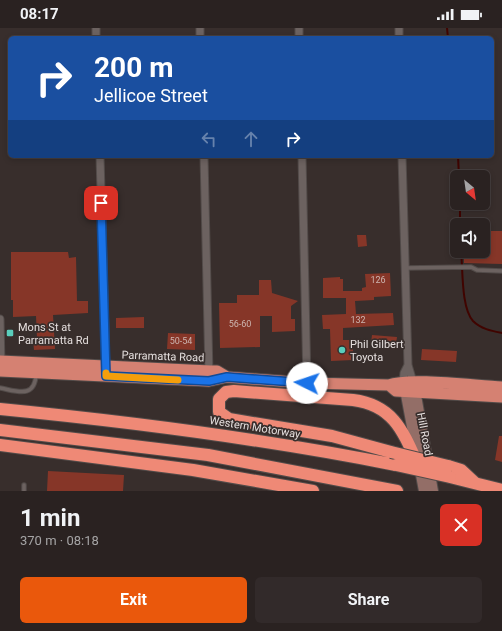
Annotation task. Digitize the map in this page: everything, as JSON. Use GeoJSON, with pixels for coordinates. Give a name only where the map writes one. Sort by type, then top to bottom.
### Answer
{"type":"FeatureCollection","features":[{"type":"Feature","properties":{"kind":"highway","name":"Parramatta Road"},"geometry":{"type":"LineString","coordinates":[[0,366],[209,376],[307,383],[389,385],[396,391],[409,387],[502,387]]}},
{"type":"Feature","properties":{"kind":"highway","name":"Parramatta Road"},"geometry":{"type":"LineString","coordinates":[[409,387],[502,397]]}},
{"type":"Feature","properties":{"kind":"highway"},"geometry":{"type":"LineString","coordinates":[[419,468],[407,439],[395,421],[384,410],[369,403],[353,400],[234,391],[226,392],[219,399],[219,412],[229,419],[332,436],[391,452],[449,471]]}},
{"type":"Feature","properties":{"kind":"highway","name":"Western Motorway"},"geometry":{"type":"LineString","coordinates":[[0,409],[72,416],[255,439],[396,465],[449,471],[475,483],[502,490]]}},
{"type":"Feature","properties":{"kind":"highway"},"geometry":{"type":"LineString","coordinates":[[0,430],[208,455],[397,491]]}},
{"type":"Feature","properties":{"kind":"highway"},"geometry":{"type":"LineString","coordinates":[[0,445],[186,469],[313,491]]}},
{"type":"Feature","properties":{"kind":"main road","name":"Hill Road"},"geometry":{"type":"LineString","coordinates":[[409,387],[419,468],[424,491]]}},
{"type":"Feature","properties":{"kind":"main road","name":"Hill Road"},"geometry":{"type":"LineString","coordinates":[[409,387],[433,491]]}},
{"type":"Feature","properties":{"kind":"street"},"geometry":{"type":"LineString","coordinates":[[100,158],[106,371]]}},
{"type":"Feature","properties":{"kind":"street"},"geometry":{"type":"LineString","coordinates":[[204,158],[209,376]]}},
{"type":"Feature","properties":{"kind":"street"},"geometry":{"type":"LineString","coordinates":[[302,158],[307,383]]}},
{"type":"Feature","properties":{"kind":"street"},"geometry":{"type":"LineString","coordinates":[[402,158],[409,387]]}},
{"type":"Feature","properties":{"kind":"street"},"geometry":{"type":"LineString","coordinates":[[0,319],[0,366]]}},
{"type":"Feature","properties":{"kind":"lane"},"geometry":{"type":"LineString","coordinates":[[405,268],[471,267],[477,270],[502,271]]}},
{"type":"Feature","properties":{"kind":"lane"},"geometry":{"type":"LineString","coordinates":[[0,388],[24,392],[30,390],[35,385],[36,368]]}},
{"type":"Feature","properties":{"kind":"lane"},"geometry":{"type":"LineString","coordinates":[[24,485],[24,491]]}},
{"type":"Feature","properties":{"kind":"building"},"geometry":{"type":"Polygon","coordinates":[[[490,231],[502,231],[502,264],[464,263],[464,258],[490,258],[490,231]]]}},
{"type":"Feature","properties":{"kind":"building"},"geometry":{"type":"Polygon","coordinates":[[[357,235],[366,235],[367,246],[358,247],[357,235]]]}},
{"type":"Feature","properties":{"kind":"building"},"geometry":{"type":"Polygon","coordinates":[[[11,252],[68,252],[69,258],[76,257],[77,301],[88,301],[88,313],[53,315],[55,349],[34,350],[33,339],[37,338],[36,316],[13,317],[13,300],[11,300],[11,252]]]}},
{"type":"Feature","properties":{"kind":"building"},"geometry":{"type":"Polygon","coordinates":[[[390,273],[391,296],[374,297],[374,300],[355,301],[356,314],[393,313],[394,325],[343,328],[343,340],[353,340],[353,360],[331,361],[330,329],[323,329],[322,315],[346,314],[346,298],[323,298],[323,278],[340,277],[340,279],[343,279],[343,291],[362,291],[362,288],[366,287],[365,274],[390,273]]]}},
{"type":"Feature","properties":{"kind":"building"},"geometry":{"type":"Polygon","coordinates":[[[259,280],[271,280],[272,293],[298,301],[291,306],[291,319],[295,319],[295,331],[272,332],[272,316],[260,316],[260,347],[220,348],[219,303],[237,303],[237,295],[259,295],[259,280]]]}},
{"type":"Feature","properties":{"kind":"building"},"geometry":{"type":"Polygon","coordinates":[[[144,317],[144,328],[116,328],[116,318],[144,317]]]}},
{"type":"Feature","properties":{"kind":"building"},"geometry":{"type":"Polygon","coordinates":[[[168,333],[195,334],[195,350],[167,349],[168,333]]]}},
{"type":"Feature","properties":{"kind":"building"},"geometry":{"type":"Polygon","coordinates":[[[372,335],[397,337],[396,344],[371,343],[372,335]]]}},
{"type":"Feature","properties":{"kind":"building"},"geometry":{"type":"Polygon","coordinates":[[[422,349],[457,351],[456,362],[421,360],[422,349]]]}},
{"type":"Feature","properties":{"kind":"building"},"geometry":{"type":"Polygon","coordinates":[[[499,436],[502,436],[502,462],[495,460],[499,436]]]}},
{"type":"Feature","properties":{"kind":"building"},"geometry":{"type":"Polygon","coordinates":[[[48,471],[124,475],[123,491],[47,491],[48,471]]]}},
{"type":"Feature","properties":{"kind":"waterway"},"geometry":{"type":"LineString","coordinates":[[447,28],[448,36]]}},
{"type":"Feature","properties":{"kind":"waterway"},"geometry":{"type":"LineString","coordinates":[[458,158],[459,170]]}},
{"type":"Feature","properties":{"kind":"waterway"},"geometry":{"type":"LineString","coordinates":[[460,210],[460,218]]}},
{"type":"Feature","properties":{"kind":"waterway"},"geometry":{"type":"LineString","coordinates":[[461,258],[464,298],[469,315],[473,321],[480,326],[502,333]]}},
{"type":"Feature","properties":{"kind":"slow traffic"},"geometry":{"type":"LineString","coordinates":[[106,373],[106,376],[178,380]]}},
{"type":"Feature","properties":{"kind":"place","name":"Mons St at Parramatta Rd"},"geometry":{"type":"Point","coordinates":[10,333]}},
{"type":"Feature","properties":{"kind":"place","name":"Phil Gilbert Toyota"},"geometry":{"type":"Point","coordinates":[342,350]}},
{"type":"Feature","properties":{"kind":"route"},"geometry":{"type":"LineString","coordinates":[[101,203],[106,376],[209,381],[227,377],[307,383]]}}]}
